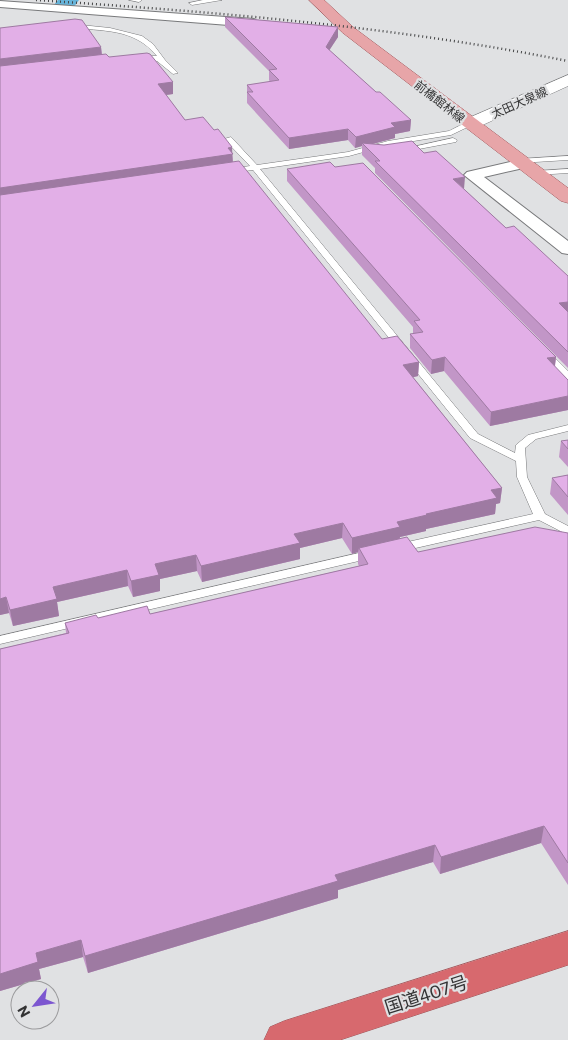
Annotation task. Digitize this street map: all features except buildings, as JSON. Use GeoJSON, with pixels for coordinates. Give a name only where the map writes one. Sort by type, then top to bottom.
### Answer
{"type":"FeatureCollection","features":[{"type":"Feature","properties":{"kind":"highway","name":"国道407号"},"geometry":{"type":"LineString","coordinates":[[284,1040],[340,1032],[568,948]]}},
{"type":"Feature","properties":{"kind":"main road","name":"前橋館林線"},"geometry":{"type":"LineString","coordinates":[[316,0],[348,30],[568,197]]}},
{"type":"Feature","properties":{"kind":"main road","name":"太田大泉線"},"geometry":{"type":"LineString","coordinates":[[473,126],[568,80]]}},
{"type":"Feature","properties":{"kind":"main road","name":"太田大泉線"},"geometry":{"type":"LineString","coordinates":[[473,126],[568,88]]}},
{"type":"Feature","properties":{"kind":"street"},"geometry":{"type":"LineString","coordinates":[[0,4],[262,24]]}},
{"type":"Feature","properties":{"kind":"street"},"geometry":{"type":"LineString","coordinates":[[327,30],[348,30]]}},
{"type":"Feature","properties":{"kind":"street"},"geometry":{"type":"LineString","coordinates":[[526,166],[472,175],[568,249]]}},
{"type":"Feature","properties":{"kind":"lane"},"geometry":{"type":"LineString","coordinates":[[132,0],[139,0]]}},
{"type":"Feature","properties":{"kind":"lane"},"geometry":{"type":"LineString","coordinates":[[192,3],[219,0]]}},
{"type":"Feature","properties":{"kind":"lane"},"geometry":{"type":"LineString","coordinates":[[60,27],[82,26],[137,37],[147,41],[175,73]]}},
{"type":"Feature","properties":{"kind":"lane"},"geometry":{"type":"LineString","coordinates":[[131,58],[151,56],[162,59]]}},
{"type":"Feature","properties":{"kind":"lane"},"geometry":{"type":"LineString","coordinates":[[396,151],[454,140],[473,126]]}},
{"type":"Feature","properties":{"kind":"lane"},"geometry":{"type":"LineString","coordinates":[[349,154],[388,143],[451,133],[473,126]]}},
{"type":"Feature","properties":{"kind":"lane"},"geometry":{"type":"LineString","coordinates":[[228,139],[254,168],[474,436],[521,460]]}},
{"type":"Feature","properties":{"kind":"lane"},"geometry":{"type":"LineString","coordinates":[[226,172],[349,154],[387,152]]}},
{"type":"Feature","properties":{"kind":"lane"},"geometry":{"type":"LineString","coordinates":[[349,154],[356,161]]}},
{"type":"Feature","properties":{"kind":"lane"},"geometry":{"type":"LineString","coordinates":[[526,166],[568,158]]}},
{"type":"Feature","properties":{"kind":"lane"},"geometry":{"type":"LineString","coordinates":[[526,166],[568,171]]}},
{"type":"Feature","properties":{"kind":"lane"},"geometry":{"type":"LineString","coordinates":[[541,349],[568,377]]}},
{"type":"Feature","properties":{"kind":"lane"},"geometry":{"type":"LineString","coordinates":[[568,428],[532,437],[520,447],[522,476],[540,516],[568,531]]}},
{"type":"Feature","properties":{"kind":"lane"},"geometry":{"type":"LineString","coordinates":[[0,640],[540,516]]}},
{"type":"Feature","properties":{"kind":"waterway"},"geometry":{"type":"LineString","coordinates":[[63,6],[69,0]]}},
{"type":"Feature","properties":{"kind":"railway"},"geometry":{"type":"LineString","coordinates":[[36,0],[237,15],[370,29],[436,38],[568,61]]}}]}
